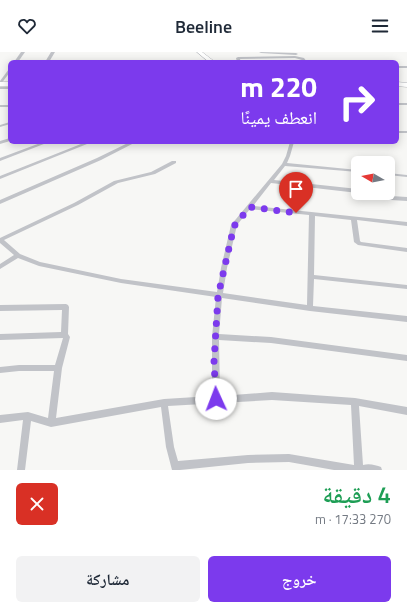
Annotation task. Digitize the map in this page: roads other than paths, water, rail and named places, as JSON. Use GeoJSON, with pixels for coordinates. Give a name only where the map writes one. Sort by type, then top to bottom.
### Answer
{"type":"FeatureCollection","features":[{"type":"Feature","properties":{"kind":"street"},"geometry":{"type":"LineString","coordinates":[[199,52],[209,60]]}},
{"type":"Feature","properties":{"kind":"street"},"geometry":{"type":"LineString","coordinates":[[261,52],[296,54]]}},
{"type":"Feature","properties":{"kind":"street"},"geometry":{"type":"LineString","coordinates":[[238,60],[238,58],[295,58],[304,60]]}},
{"type":"Feature","properties":{"kind":"street"},"geometry":{"type":"LineString","coordinates":[[0,83],[8,73]]}},
{"type":"Feature","properties":{"kind":"street"},"geometry":{"type":"LineString","coordinates":[[0,160],[42,144]]}},
{"type":"Feature","properties":{"kind":"street"},"geometry":{"type":"LineString","coordinates":[[0,178],[85,144]]}},
{"type":"Feature","properties":{"kind":"street"},"geometry":{"type":"LineString","coordinates":[[0,202],[130,144]]}},
{"type":"Feature","properties":{"kind":"street"},"geometry":{"type":"LineString","coordinates":[[216,399],[215,337],[218,296],[234,226],[284,164],[291,144]]}},
{"type":"Feature","properties":{"kind":"street"},"geometry":{"type":"LineString","coordinates":[[174,162],[153,173],[116,182],[76,204],[0,240],[18,255],[49,267],[78,273],[218,296],[407,320]]}},
{"type":"Feature","properties":{"kind":"street"},"geometry":{"type":"LineString","coordinates":[[284,164],[351,170]]}},
{"type":"Feature","properties":{"kind":"street"},"geometry":{"type":"LineString","coordinates":[[395,175],[407,176]]}},
{"type":"Feature","properties":{"kind":"street"},"geometry":{"type":"LineString","coordinates":[[270,181],[351,190]]}},
{"type":"Feature","properties":{"kind":"street"},"geometry":{"type":"LineString","coordinates":[[395,198],[407,199]]}},
{"type":"Feature","properties":{"kind":"street"},"geometry":{"type":"LineString","coordinates":[[250,207],[407,224]]}},
{"type":"Feature","properties":{"kind":"street"},"geometry":{"type":"LineString","coordinates":[[310,308],[312,277],[312,214]]}},
{"type":"Feature","properties":{"kind":"street"},"geometry":{"type":"LineString","coordinates":[[354,219],[357,242],[360,244],[407,250]]}},
{"type":"Feature","properties":{"kind":"street"},"geometry":{"type":"LineString","coordinates":[[0,267],[18,255]]}},
{"type":"Feature","properties":{"kind":"street"},"geometry":{"type":"LineString","coordinates":[[312,277],[407,287]]}},
{"type":"Feature","properties":{"kind":"street"},"geometry":{"type":"LineString","coordinates":[[0,308],[66,307],[64,335]]}},
{"type":"Feature","properties":{"kind":"street"},"geometry":{"type":"LineString","coordinates":[[0,337],[64,335],[68,337],[58,368],[51,423]]}},
{"type":"Feature","properties":{"kind":"street"},"geometry":{"type":"LineString","coordinates":[[215,337],[271,340],[407,358]]}},
{"type":"Feature","properties":{"kind":"street"},"geometry":{"type":"LineString","coordinates":[[0,370],[19,368],[58,368]]}},
{"type":"Feature","properties":{"kind":"street"},"geometry":{"type":"LineString","coordinates":[[0,419],[28,416],[51,423],[164,403],[272,396],[355,402],[407,411]]}},
{"type":"Feature","properties":{"kind":"street"},"geometry":{"type":"LineString","coordinates":[[355,402],[360,470]]}},
{"type":"Feature","properties":{"kind":"street"},"geometry":{"type":"LineString","coordinates":[[164,403],[170,447],[175,468],[248,460],[289,458],[360,470],[367,468],[378,470]]}},
{"type":"Feature","properties":{"kind":"street"},"geometry":{"type":"LineString","coordinates":[[21,470],[28,416]]}}]}
